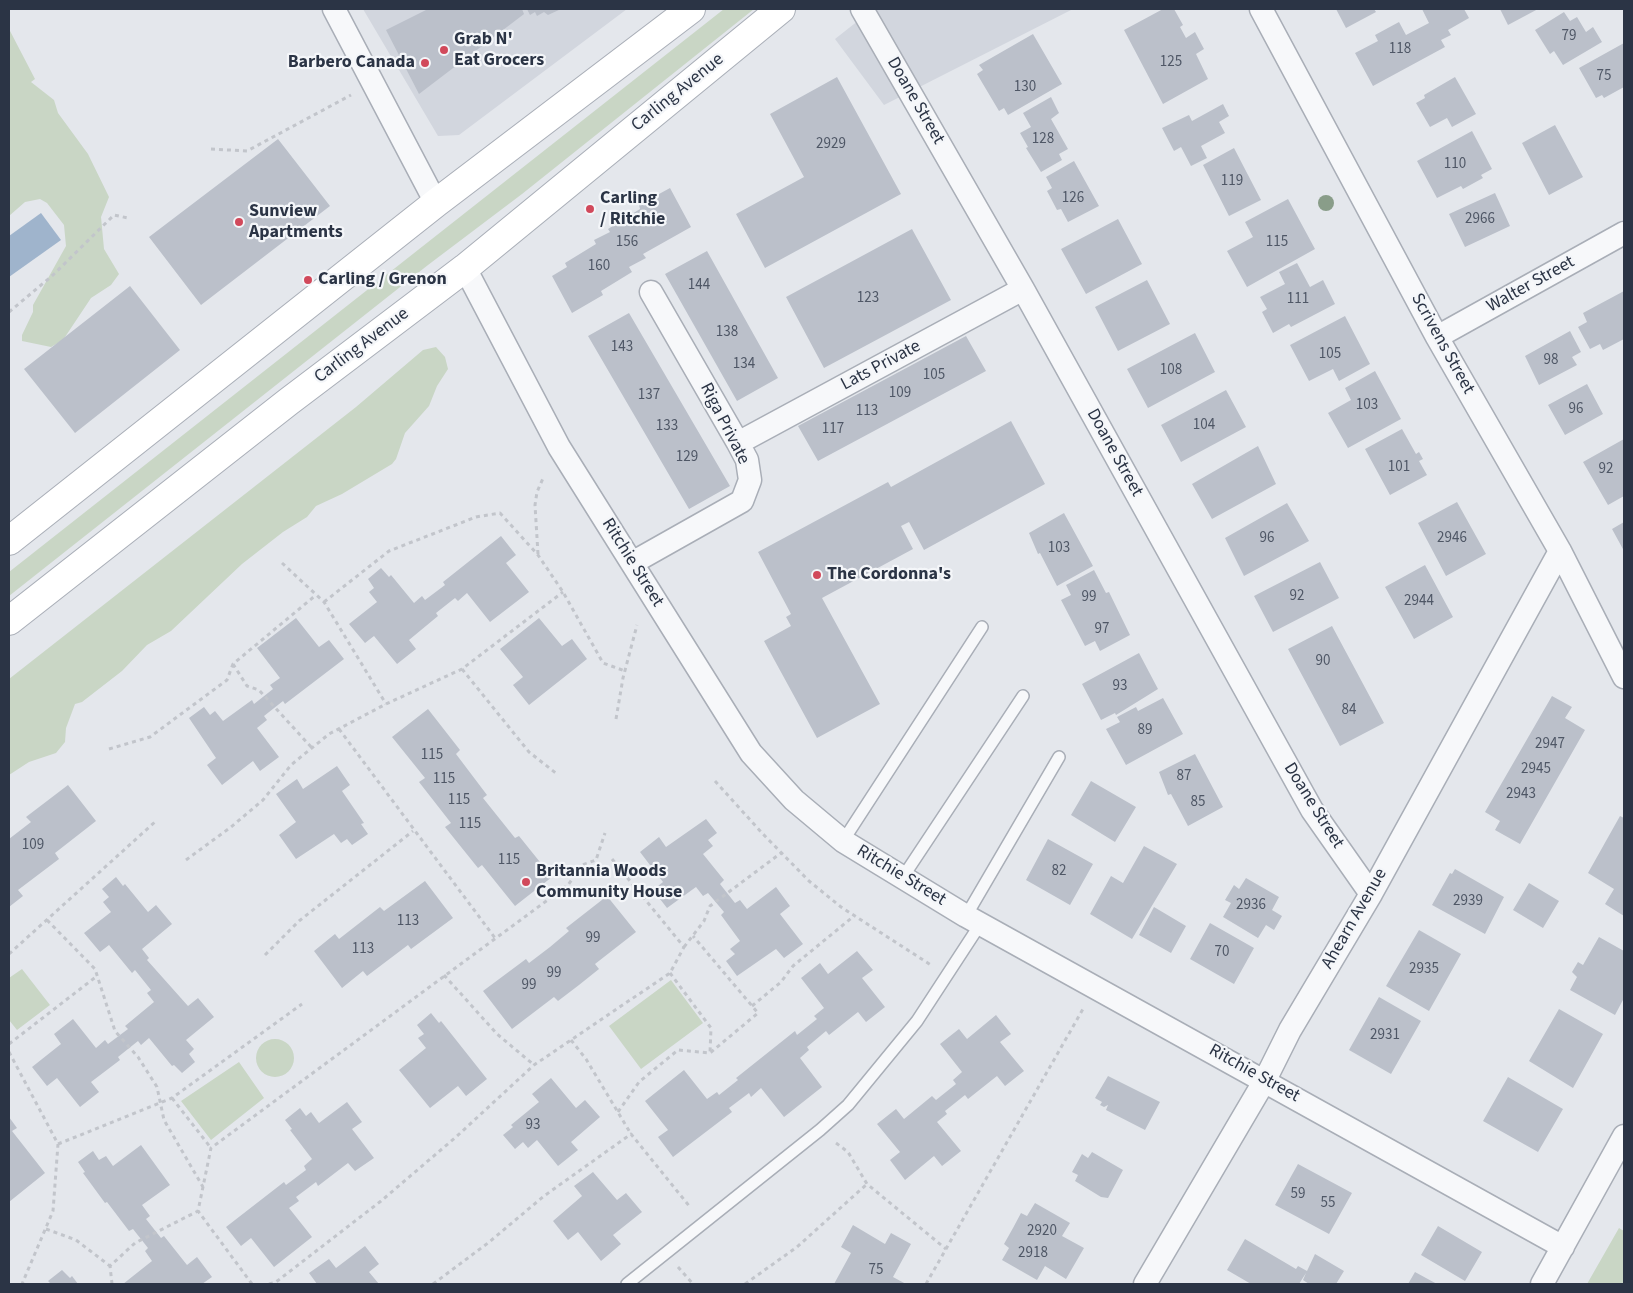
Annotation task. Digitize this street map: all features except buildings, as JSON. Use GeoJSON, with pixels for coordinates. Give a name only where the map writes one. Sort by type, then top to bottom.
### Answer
{"type":"FeatureCollection","features":[{"type":"Feature","properties":{"kind":"main road"},"geometry":{"type":"LineString","coordinates":[[9,541],[436,203],[691,9]]}},
{"type":"Feature","properties":{"kind":"main road","name":"Carling Avenue"},"geometry":{"type":"LineString","coordinates":[[9,621],[288,402],[465,268],[781,9]]}},
{"type":"Feature","properties":{"kind":"street"},"geometry":{"type":"LineString","coordinates":[[334,9],[436,203]]}},
{"type":"Feature","properties":{"kind":"street","name":"Doane Street"},"geometry":{"type":"LineString","coordinates":[[862,9],[1024,289],[1312,810],[1371,894]]}},
{"type":"Feature","properties":{"kind":"street","name":"Scrivens Street"},"geometry":{"type":"LineString","coordinates":[[1261,9],[1437,337],[1560,551],[1624,677]]}},
{"type":"Feature","properties":{"kind":"street","name":"Walter Street"},"geometry":{"type":"LineString","coordinates":[[1437,337],[1624,233]]}},
{"type":"Feature","properties":{"kind":"street","name":"Ritchie Street"},"geometry":{"type":"LineString","coordinates":[[465,268],[559,447],[751,753],[794,800],[843,841],[974,920],[1096,986],[1563,1247]]}},
{"type":"Feature","properties":{"kind":"street","name":"Lats Private"},"geometry":{"type":"LineString","coordinates":[[738,443],[1024,289]]}},
{"type":"Feature","properties":{"kind":"street","name":"Riga Private"},"geometry":{"type":"LineString","coordinates":[[632,563],[742,501],[750,480],[747,460],[651,292]]}},
{"type":"Feature","properties":{"kind":"street","name":"Ahearn Avenue"},"geometry":{"type":"LineString","coordinates":[[1145,1284],[1265,1080],[1290,1030],[1371,894],[1560,551]]}},
{"type":"Feature","properties":{"kind":"street"},"geometry":{"type":"LineString","coordinates":[[1542,1284],[1624,1136]]}},
{"type":"Feature","properties":{"kind":"lane"},"geometry":{"type":"LineString","coordinates":[[843,841],[982,627]]}},
{"type":"Feature","properties":{"kind":"lane"},"geometry":{"type":"LineString","coordinates":[[903,877],[1023,696]]}},
{"type":"Feature","properties":{"kind":"lane"},"geometry":{"type":"LineString","coordinates":[[627,1284],[820,1130],[848,1105],[917,1021],[974,920],[1059,757]]}},
{"type":"Feature","properties":{"kind":"path"},"geometry":{"type":"LineString","coordinates":[[211,149],[247,152],[373,83]]}},
{"type":"Feature","properties":{"kind":"path"},"geometry":{"type":"LineString","coordinates":[[9,312],[53,276],[114,215],[128,218]]}},
{"type":"Feature","properties":{"kind":"path"},"geometry":{"type":"LineString","coordinates":[[538,555],[536,505],[537,492],[544,476]]}},
{"type":"Feature","properties":{"kind":"path"},"geometry":{"type":"LineString","coordinates":[[324,602],[389,551],[476,516],[500,514],[538,555],[563,592],[603,663],[625,671]]}},
{"type":"Feature","properties":{"kind":"path"},"geometry":{"type":"LineString","coordinates":[[282,562],[324,602],[386,704]]}},
{"type":"Feature","properties":{"kind":"path"},"geometry":{"type":"LineString","coordinates":[[186,860],[231,827],[263,800],[291,765],[312,748],[339,730],[386,704],[462,669],[563,592]]}},
{"type":"Feature","properties":{"kind":"path"},"geometry":{"type":"LineString","coordinates":[[109,749],[150,737],[227,680],[233,664],[316,595]]}},
{"type":"Feature","properties":{"kind":"path"},"geometry":{"type":"LineString","coordinates":[[616,719],[625,671],[637,624]]}},
{"type":"Feature","properties":{"kind":"path"},"geometry":{"type":"LineString","coordinates":[[233,664],[247,686],[259,690],[312,748]]}},
{"type":"Feature","properties":{"kind":"path"},"geometry":{"type":"LineString","coordinates":[[462,669],[529,752],[557,774]]}},
{"type":"Feature","properties":{"kind":"path"},"geometry":{"type":"LineString","coordinates":[[339,730],[495,938]]}},
{"type":"Feature","properties":{"kind":"path"},"geometry":{"type":"LineString","coordinates":[[715,781],[781,853],[810,881],[854,916],[933,967]]}},
{"type":"Feature","properties":{"kind":"path"},"geometry":{"type":"LineString","coordinates":[[9,954],[156,821]]}},
{"type":"Feature","properties":{"kind":"path"},"geometry":{"type":"LineString","coordinates":[[265,955],[299,921],[413,831]]}},
{"type":"Feature","properties":{"kind":"path"},"geometry":{"type":"LineString","coordinates":[[252,1284],[198,1211],[212,1148],[568,885],[582,866],[596,860],[605,833]]}},
{"type":"Feature","properties":{"kind":"path"},"geometry":{"type":"LineString","coordinates":[[269,1284],[276,1282],[381,1200],[456,1137],[534,1065],[670,973],[684,947],[704,921],[710,906],[781,853]]}},
{"type":"Feature","properties":{"kind":"path"},"geometry":{"type":"LineString","coordinates":[[612,859],[684,947]]}},
{"type":"Feature","properties":{"kind":"path"},"geometry":{"type":"LineString","coordinates":[[752,1006],[781,982],[793,966],[854,916]]}},
{"type":"Feature","properties":{"kind":"path"},"geometry":{"type":"LineString","coordinates":[[46,920],[95,969],[116,1031],[138,1056],[157,1087],[164,1120],[203,1187]]}},
{"type":"Feature","properties":{"kind":"path"},"geometry":{"type":"LineString","coordinates":[[618,1112],[639,1082],[678,1050],[710,1053],[758,1013],[693,936]]}},
{"type":"Feature","properties":{"kind":"path"},"geometry":{"type":"LineString","coordinates":[[670,973],[711,1028],[710,1053]]}},
{"type":"Feature","properties":{"kind":"path"},"geometry":{"type":"LineString","coordinates":[[444,975],[497,1034],[534,1065]]}},
{"type":"Feature","properties":{"kind":"path"},"geometry":{"type":"LineString","coordinates":[[9,1044],[97,976]]}},
{"type":"Feature","properties":{"kind":"path"},"geometry":{"type":"LineString","coordinates":[[926,1284],[1096,986]]}},
{"type":"Feature","properties":{"kind":"path"},"geometry":{"type":"LineString","coordinates":[[58,1144],[172,1098],[302,1004]]}},
{"type":"Feature","properties":{"kind":"path"},"geometry":{"type":"LineString","coordinates":[[571,1040],[586,1059],[631,1134],[703,1223]]}},
{"type":"Feature","properties":{"kind":"path"},"geometry":{"type":"LineString","coordinates":[[9,1052],[58,1144],[53,1211],[22,1284]]}},
{"type":"Feature","properties":{"kind":"path"},"geometry":{"type":"LineString","coordinates":[[172,1098],[212,1148]]}},
{"type":"Feature","properties":{"kind":"path"},"geometry":{"type":"LineString","coordinates":[[820,1130],[848,1152],[867,1184],[946,1248]]}},
{"type":"Feature","properties":{"kind":"path"},"geometry":{"type":"LineString","coordinates":[[433,1284],[488,1244],[544,1196],[631,1134]]}},
{"type":"Feature","properties":{"kind":"path"},"geometry":{"type":"LineString","coordinates":[[745,1284],[797,1247],[867,1184]]}},
{"type":"Feature","properties":{"kind":"path"},"geometry":{"type":"LineString","coordinates":[[110,1266],[135,1243],[198,1211]]}},
{"type":"Feature","properties":{"kind":"path"},"geometry":{"type":"LineString","coordinates":[[46,1229],[76,1240],[110,1266],[112,1284]]}},
{"type":"Feature","properties":{"kind":"shaded area"},"geometry":{"type":"Polygon","coordinates":[[[363,9],[627,9],[459,135],[438,136],[363,9]]]}},
{"type":"Feature","properties":{"kind":"shaded area"},"geometry":{"type":"Polygon","coordinates":[[[873,9],[1073,9],[884,105],[835,39],[873,9]]]}},
{"type":"Feature","properties":{"kind":"green space"},"geometry":{"type":"Polygon","coordinates":[[[724,9],[754,9],[522,194],[428,265],[9,596],[9,572],[724,9]]]}},
{"type":"Feature","properties":{"kind":"green space"},"geometry":{"type":"Polygon","coordinates":[[[9,29],[35,79],[31,82],[54,100],[58,113],[88,154],[109,197],[101,217],[104,249],[119,274],[111,285],[91,298],[63,340],[51,347],[22,341],[22,335],[33,312],[33,305],[66,246],[64,225],[47,203],[40,199],[25,202],[9,216],[9,29]]]}},
{"type":"Feature","properties":{"kind":"green space"},"geometry":{"type":"Polygon","coordinates":[[[436,347],[445,357],[448,369],[437,386],[429,406],[405,433],[396,459],[392,464],[342,494],[316,506],[307,517],[283,532],[242,564],[171,631],[147,645],[122,671],[82,702],[75,704],[66,728],[65,742],[56,753],[29,762],[9,775],[9,679],[356,407],[423,350],[436,347]]]}},
{"type":"Feature","properties":{"kind":"green space"},"geometry":{"type":"Polygon","coordinates":[[[22,969],[50,1005],[17,1030],[9,1020],[9,978],[22,969]]]}},
{"type":"Feature","properties":{"kind":"green space"},"geometry":{"type":"Polygon","coordinates":[[[671,980],[703,1023],[641,1069],[609,1026],[671,980]]]}},
{"type":"Feature","properties":{"kind":"green space"},"geometry":{"type":"Polygon","coordinates":[[[275,1039],[289,1044],[294,1058],[289,1072],[275,1077],[261,1072],[256,1058],[261,1044],[275,1039]]]}},
{"type":"Feature","properties":{"kind":"green space"},"geometry":{"type":"Polygon","coordinates":[[[239,1062],[264,1098],[211,1140],[181,1101],[239,1062]]]}},
{"type":"Feature","properties":{"kind":"green space"},"geometry":{"type":"Polygon","coordinates":[[[1619,1228],[1624,1231],[1624,1284],[1587,1284],[1619,1228]]]}},
{"type":"Feature","properties":{"kind":"water"},"geometry":{"type":"Polygon","coordinates":[[[41,213],[61,240],[9,277],[9,236],[41,213]]]}},
{"type":"Feature","properties":{"kind":"place","name":"Grab N' Eat Grocers"},"geometry":{"type":"Point","coordinates":[444,50]}},
{"type":"Feature","properties":{"kind":"place","name":"Barbero Canada"},"geometry":{"type":"Point","coordinates":[425,63]}},
{"type":"Feature","properties":{"kind":"place","name":"Carling / Ritchie"},"geometry":{"type":"Point","coordinates":[590,209]}},
{"type":"Feature","properties":{"kind":"place","name":"Sunview Apartments"},"geometry":{"type":"Point","coordinates":[239,222]}},
{"type":"Feature","properties":{"kind":"place","name":"Carling / Grenon"},"geometry":{"type":"Point","coordinates":[308,280]}},
{"type":"Feature","properties":{"kind":"place","name":"The Cordonna's"},"geometry":{"type":"Point","coordinates":[817,575]}},
{"type":"Feature","properties":{"kind":"place","name":"Britannia Woods Community House"},"geometry":{"type":"Point","coordinates":[526,882]}}]}
